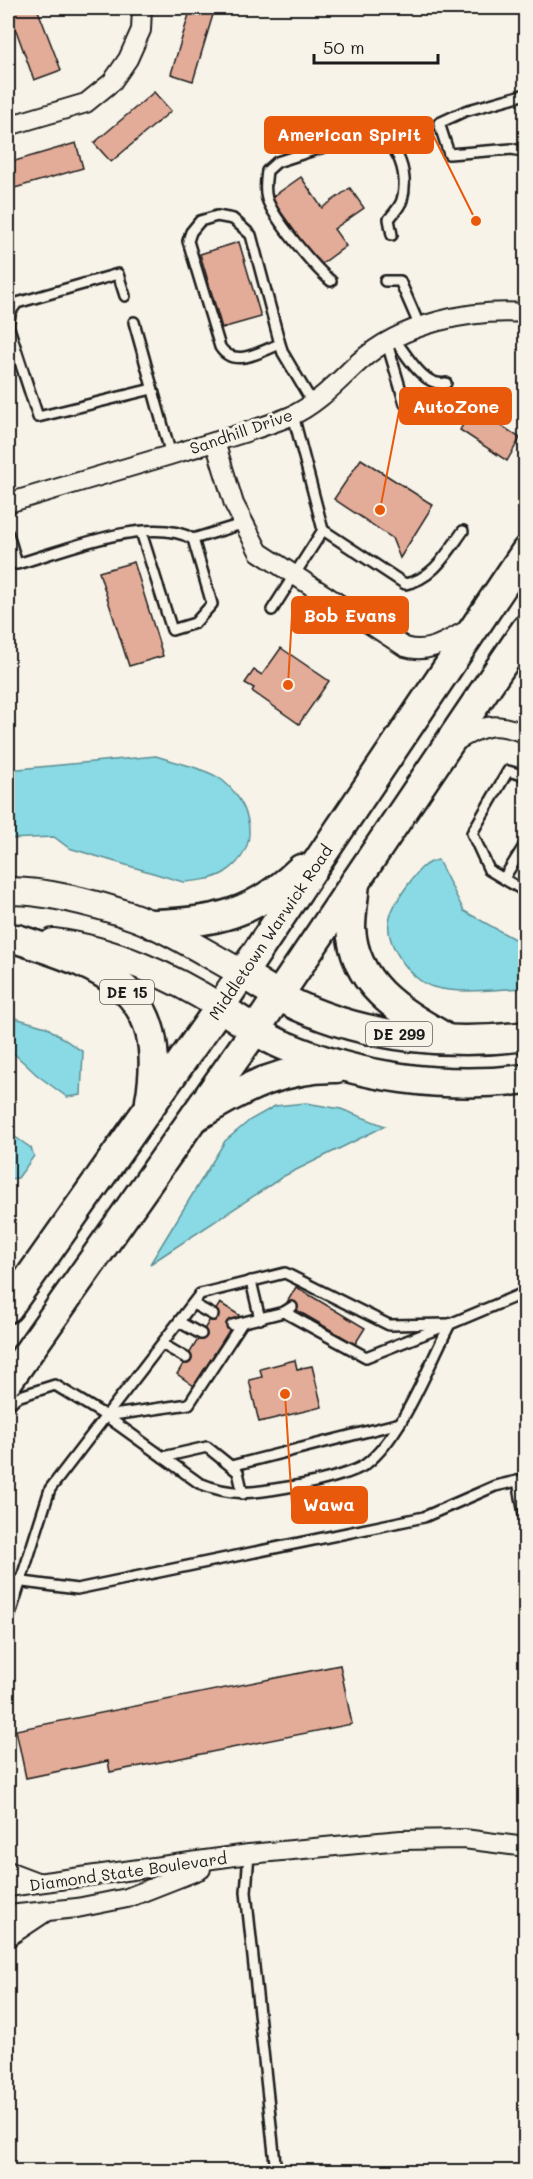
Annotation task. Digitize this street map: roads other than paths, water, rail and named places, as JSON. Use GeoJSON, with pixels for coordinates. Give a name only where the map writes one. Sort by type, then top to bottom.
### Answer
{"type":"FeatureCollection","features":[{"type":"Feature","properties":{"kind":"main road","name":"Middletown Warwick Road"},"geometry":{"type":"LineString","coordinates":[[8,1308],[220,1007],[525,551]]}},
{"type":"Feature","properties":{"kind":"main road"},"geometry":{"type":"LineString","coordinates":[[8,1382],[188,1122],[256,1029],[525,629]]}},
{"type":"Feature","properties":{"kind":"main road"},"geometry":{"type":"LineString","coordinates":[[152,924],[201,922],[243,911],[288,883],[333,839]]}},
{"type":"Feature","properties":{"kind":"main road"},"geometry":{"type":"LineString","coordinates":[[355,881],[351,929],[364,976],[380,994],[403,1013],[448,1040]]}},
{"type":"Feature","properties":{"kind":"main road"},"geometry":{"type":"LineString","coordinates":[[8,891],[49,895],[152,924],[278,995]]}},
{"type":"Feature","properties":{"kind":"main road"},"geometry":{"type":"LineString","coordinates":[[12,938],[64,944],[101,952],[158,974],[220,1007],[282,1045],[348,1068]]}},
{"type":"Feature","properties":{"kind":"main road","name":"DE 15"},"geometry":{"type":"LineString","coordinates":[[12,938],[95,968],[134,998],[142,1009],[154,1049],[155,1065],[149,1107]]}},
{"type":"Feature","properties":{"kind":"main road","name":"DE 299"},"geometry":{"type":"LineString","coordinates":[[278,995],[334,1020],[395,1034],[448,1040],[525,1036]]}},
{"type":"Feature","properties":{"kind":"main road"},"geometry":{"type":"LineString","coordinates":[[188,1122],[246,1087],[272,1077],[322,1068],[348,1068],[426,1081],[482,1083],[525,1079]]}},
{"type":"Feature","properties":{"kind":"street"},"geometry":{"type":"LineString","coordinates":[[8,125],[86,103],[112,82],[128,59],[141,30],[142,8]]}},
{"type":"Feature","properties":{"kind":"street","name":"Sandhill Drive"},"geometry":{"type":"LineString","coordinates":[[8,503],[215,442],[293,415],[333,387],[360,360],[420,327],[461,315],[495,311],[525,313]]}},
{"type":"Feature","properties":{"kind":"street"},"geometry":{"type":"LineString","coordinates":[[215,442],[242,524],[259,552],[292,575],[405,647],[417,651],[427,651],[478,624]]}},
{"type":"Feature","properties":{"kind":"street"},"geometry":{"type":"LineString","coordinates":[[446,747],[476,729],[499,725],[525,734]]}},
{"type":"Feature","properties":{"kind":"street","name":"Diamond State Boulevard"},"geometry":{"type":"LineString","coordinates":[[8,1887],[249,1854],[433,1838],[464,1839],[525,1847]]}},
{"type":"Feature","properties":{"kind":"street","name":"Diamond State Boulevard"},"geometry":{"type":"LineString","coordinates":[[8,1915],[77,1908],[127,1898],[191,1872],[249,1854]]}},
{"type":"Feature","properties":{"kind":"street"},"geometry":{"type":"LineString","coordinates":[[8,1871],[41,1883]]}},
{"type":"Feature","properties":{"kind":"street"},"geometry":{"type":"LineString","coordinates":[[8,1936],[46,1911]]}},
{"type":"Feature","properties":{"kind":"lane"},"geometry":{"type":"LineString","coordinates":[[525,94],[465,111],[439,123],[449,154],[512,148],[525,152]]}},
{"type":"Feature","properties":{"kind":"lane"},"geometry":{"type":"LineString","coordinates":[[331,281],[313,266],[267,200],[265,186],[267,171],[278,162],[364,134],[377,134],[388,141],[396,152],[404,182],[402,202],[389,219],[392,235]]}},
{"type":"Feature","properties":{"kind":"lane"},"geometry":{"type":"LineString","coordinates":[[280,344],[247,356],[233,358],[225,355],[220,347],[188,241],[191,232],[200,221],[217,216],[233,219],[251,235],[283,353],[312,402]]}},
{"type":"Feature","properties":{"kind":"lane"},"geometry":{"type":"LineString","coordinates":[[125,296],[118,274],[16,303],[10,311],[8,325],[38,417],[152,388]]}},
{"type":"Feature","properties":{"kind":"lane"},"geometry":{"type":"LineString","coordinates":[[385,281],[400,281],[420,327]]}},
{"type":"Feature","properties":{"kind":"lane"},"geometry":{"type":"LineString","coordinates":[[134,322],[171,455]]}},
{"type":"Feature","properties":{"kind":"lane"},"geometry":{"type":"LineString","coordinates":[[391,341],[426,379],[438,384],[447,382]]}},
{"type":"Feature","properties":{"kind":"lane"},"geometry":{"type":"LineString","coordinates":[[391,341],[405,404]]}},
{"type":"Feature","properties":{"kind":"lane"},"geometry":{"type":"LineString","coordinates":[[293,415],[323,530],[405,584],[421,581],[427,576],[463,531]]}},
{"type":"Feature","properties":{"kind":"lane"},"geometry":{"type":"LineString","coordinates":[[193,539],[242,524]]}},
{"type":"Feature","properties":{"kind":"lane"},"geometry":{"type":"LineString","coordinates":[[272,610],[292,575],[323,530]]}},
{"type":"Feature","properties":{"kind":"lane"},"geometry":{"type":"LineString","coordinates":[[8,534],[17,564],[130,532],[179,531],[193,539],[212,604],[195,623],[171,630],[141,532]]}},
{"type":"Feature","properties":{"kind":"lane"},"geometry":{"type":"LineString","coordinates":[[525,776],[516,771],[508,771],[471,833],[489,870],[525,892]]}},
{"type":"Feature","properties":{"kind":"lane"},"geometry":{"type":"LineString","coordinates":[[504,878],[525,843]]}},
{"type":"Feature","properties":{"kind":"lane"},"geometry":{"type":"LineString","coordinates":[[8,1621],[50,1489],[200,1294],[285,1273],[321,1296],[351,1306],[389,1325],[450,1323]]}},
{"type":"Feature","properties":{"kind":"lane"},"geometry":{"type":"LineString","coordinates":[[251,1281],[260,1318]]}},
{"type":"Feature","properties":{"kind":"lane"},"geometry":{"type":"LineString","coordinates":[[106,1416],[189,1404],[237,1324],[288,1310],[333,1335],[366,1358],[525,1292]]}},
{"type":"Feature","properties":{"kind":"lane"},"geometry":{"type":"LineString","coordinates":[[193,1304],[213,1315]]}},
{"type":"Feature","properties":{"kind":"lane"},"geometry":{"type":"LineString","coordinates":[[344,1316],[351,1306]]}},
{"type":"Feature","properties":{"kind":"lane"},"geometry":{"type":"LineString","coordinates":[[179,1322],[201,1334]]}},
{"type":"Feature","properties":{"kind":"lane"},"geometry":{"type":"LineString","coordinates":[[8,1405],[17,1397],[55,1385],[106,1416],[199,1483],[216,1490],[243,1494],[309,1484],[365,1465],[392,1439],[450,1323]]}},
{"type":"Feature","properties":{"kind":"lane"},"geometry":{"type":"LineString","coordinates":[[162,1344],[186,1358]]}},
{"type":"Feature","properties":{"kind":"lane"},"geometry":{"type":"LineString","coordinates":[[231,1466],[399,1423]]}},
{"type":"Feature","properties":{"kind":"lane"},"geometry":{"type":"LineString","coordinates":[[163,1457],[207,1447],[238,1472],[243,1494]]}},
{"type":"Feature","properties":{"kind":"lane"},"geometry":{"type":"LineString","coordinates":[[8,1580],[77,1589],[424,1517],[495,1486],[522,1480],[525,1525]]}},
{"type":"Feature","properties":{"kind":"lane"},"geometry":{"type":"LineString","coordinates":[[249,1854],[246,1892],[276,2172]]}},
{"type":"Feature","properties":{"kind":"water"},"geometry":{"type":"Polygon","coordinates":[[[156,756],[216,776],[232,790],[240,801],[249,826],[248,839],[244,852],[224,873],[209,879],[183,882],[69,848],[54,837],[8,839],[8,770],[156,756]]]}},
{"type":"Feature","properties":{"kind":"water"},"geometry":{"type":"Polygon","coordinates":[[[438,860],[464,911],[525,945],[525,988],[467,991],[433,987],[413,975],[404,964],[391,941],[389,922],[391,913],[402,893],[419,871],[425,865],[438,860]]]}},
{"type":"Feature","properties":{"kind":"water"},"geometry":{"type":"Polygon","coordinates":[[[8,1016],[46,1027],[83,1052],[81,1095],[67,1097],[37,1075],[8,1048],[8,1016]]]}},
{"type":"Feature","properties":{"kind":"water"},"geometry":{"type":"Polygon","coordinates":[[[306,1103],[341,1109],[385,1126],[284,1176],[150,1264],[225,1141],[250,1120],[275,1106],[306,1103]]]}},
{"type":"Feature","properties":{"kind":"water"},"geometry":{"type":"Polygon","coordinates":[[[8,1132],[31,1148],[34,1156],[18,1178],[9,1179],[8,1132]]]}},
{"type":"Feature","properties":{"kind":"place","name":"American Spirit"},"geometry":{"type":"Point","coordinates":[476,221]}},
{"type":"Feature","properties":{"kind":"place","name":"AutoZone"},"geometry":{"type":"Point","coordinates":[380,510]}},
{"type":"Feature","properties":{"kind":"place","name":"Bob Evans"},"geometry":{"type":"Point","coordinates":[288,685]}},
{"type":"Feature","properties":{"kind":"place","name":"Wawa"},"geometry":{"type":"Point","coordinates":[285,1394]}}]}
